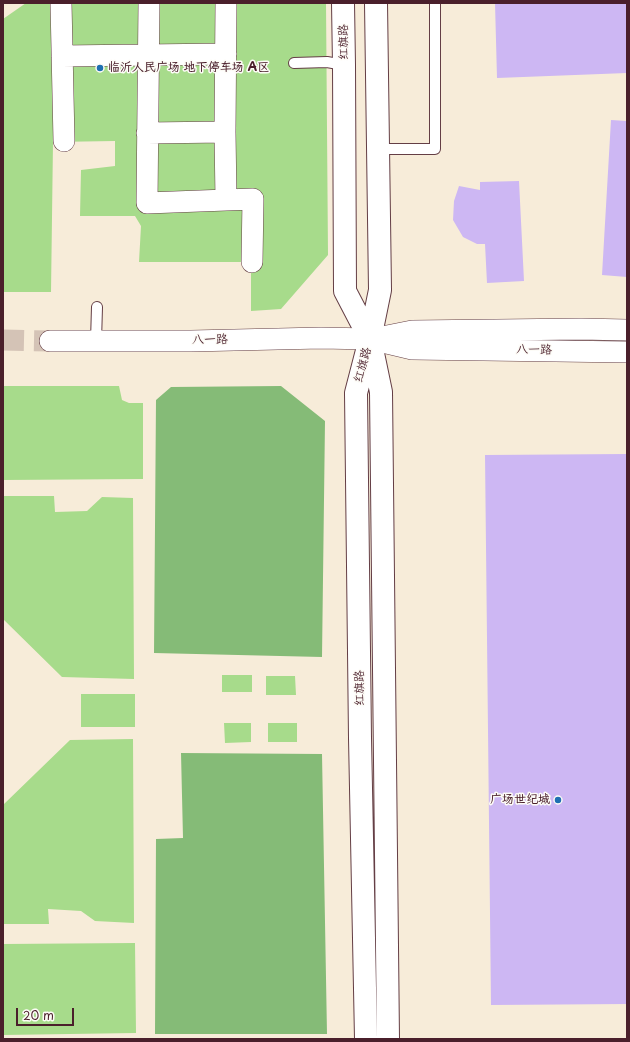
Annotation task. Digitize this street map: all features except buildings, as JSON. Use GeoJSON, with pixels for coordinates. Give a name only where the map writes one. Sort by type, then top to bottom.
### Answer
{"type":"FeatureCollection","features":[{"type":"Feature","properties":{"kind":"street"},"geometry":{"type":"LineString","coordinates":[[61,3],[64,141]]}},
{"type":"Feature","properties":{"kind":"street"},"geometry":{"type":"LineString","coordinates":[[149,3],[147,203],[253,199],[252,262]]}},
{"type":"Feature","properties":{"kind":"street"},"geometry":{"type":"LineString","coordinates":[[226,3],[226,200]]}},
{"type":"Feature","properties":{"kind":"street","name":"红旗路"},"geometry":{"type":"LineString","coordinates":[[343,3],[345,292],[370,339],[381,392],[388,1039]]}},
{"type":"Feature","properties":{"kind":"street","name":"红旗路"},"geometry":{"type":"LineString","coordinates":[[366,1039],[356,393],[370,339],[380,290],[376,3]]}},
{"type":"Feature","properties":{"kind":"street"},"geometry":{"type":"LineString","coordinates":[[62,56],[226,54]]}},
{"type":"Feature","properties":{"kind":"street"},"geometry":{"type":"LineString","coordinates":[[148,133],[225,132]]}},
{"type":"Feature","properties":{"kind":"street","name":"八一路"},"geometry":{"type":"LineString","coordinates":[[50,341],[191,341],[321,338],[370,339],[412,331],[581,329],[627,330]]}},
{"type":"Feature","properties":{"kind":"street","name":"八一路"},"geometry":{"type":"LineString","coordinates":[[370,339],[412,349],[627,352]]}},
{"type":"Feature","properties":{"kind":"lane"},"geometry":{"type":"LineString","coordinates":[[378,149],[435,149],[435,3]]}},
{"type":"Feature","properties":{"kind":"lane"},"geometry":{"type":"LineString","coordinates":[[294,63],[327,62],[344,65]]}},
{"type":"Feature","properties":{"kind":"lane"},"geometry":{"type":"LineString","coordinates":[[96,341],[97,307]]}},
{"type":"Feature","properties":{"kind":"green space"},"geometry":{"type":"Polygon","coordinates":[[[26,3],[326,3],[328,255],[281,309],[251,311],[251,262],[139,262],[141,226],[135,216],[80,216],[81,170],[115,166],[115,141],[53,142],[51,292],[3,292],[3,19],[26,3]]]}},
{"type":"Feature","properties":{"kind":"green space"},"geometry":{"type":"Polygon","coordinates":[[[3,386],[119,386],[122,400],[129,403],[143,403],[143,479],[3,480],[3,386]]]}},
{"type":"Feature","properties":{"kind":"green space"},"geometry":{"type":"Polygon","coordinates":[[[281,386],[325,421],[322,657],[154,653],[156,400],[171,387],[281,386]]]}},
{"type":"Feature","properties":{"kind":"green space"},"geometry":{"type":"Polygon","coordinates":[[[3,496],[54,496],[55,512],[87,511],[102,497],[133,498],[134,679],[62,677],[3,619],[3,496]]]}},
{"type":"Feature","properties":{"kind":"green space"},"geometry":{"type":"Polygon","coordinates":[[[222,675],[252,675],[252,692],[222,692],[222,675]]]}},
{"type":"Feature","properties":{"kind":"green space"},"geometry":{"type":"Polygon","coordinates":[[[266,676],[295,676],[296,695],[266,695],[266,676]]]}},
{"type":"Feature","properties":{"kind":"green space"},"geometry":{"type":"Polygon","coordinates":[[[81,694],[135,694],[135,727],[81,727],[81,694]]]}},
{"type":"Feature","properties":{"kind":"green space"},"geometry":{"type":"Polygon","coordinates":[[[224,723],[251,723],[251,742],[225,743],[224,723]]]}},
{"type":"Feature","properties":{"kind":"green space"},"geometry":{"type":"Polygon","coordinates":[[[268,723],[297,723],[297,742],[268,742],[268,723]]]}},
{"type":"Feature","properties":{"kind":"green space"},"geometry":{"type":"Polygon","coordinates":[[[133,739],[134,923],[95,921],[81,911],[48,909],[49,924],[3,924],[3,805],[70,740],[133,739]]]}},
{"type":"Feature","properties":{"kind":"green space"},"geometry":{"type":"Polygon","coordinates":[[[181,753],[322,754],[327,1034],[155,1034],[156,839],[183,838],[181,753]]]}},
{"type":"Feature","properties":{"kind":"green space"},"geometry":{"type":"Polygon","coordinates":[[[135,943],[136,1033],[3,1035],[3,944],[135,943]]]}},
{"type":"Feature","properties":{"kind":"tunnel"},"geometry":{"type":"LineString","coordinates":[[3,340],[50,341]]}},
{"type":"Feature","properties":{"kind":"place","name":"临沂人民广场 地下停车场 A区"},"geometry":{"type":"Point","coordinates":[100,68]}},
{"type":"Feature","properties":{"kind":"place","name":"广场世纪城"},"geometry":{"type":"Point","coordinates":[558,800]}}]}
